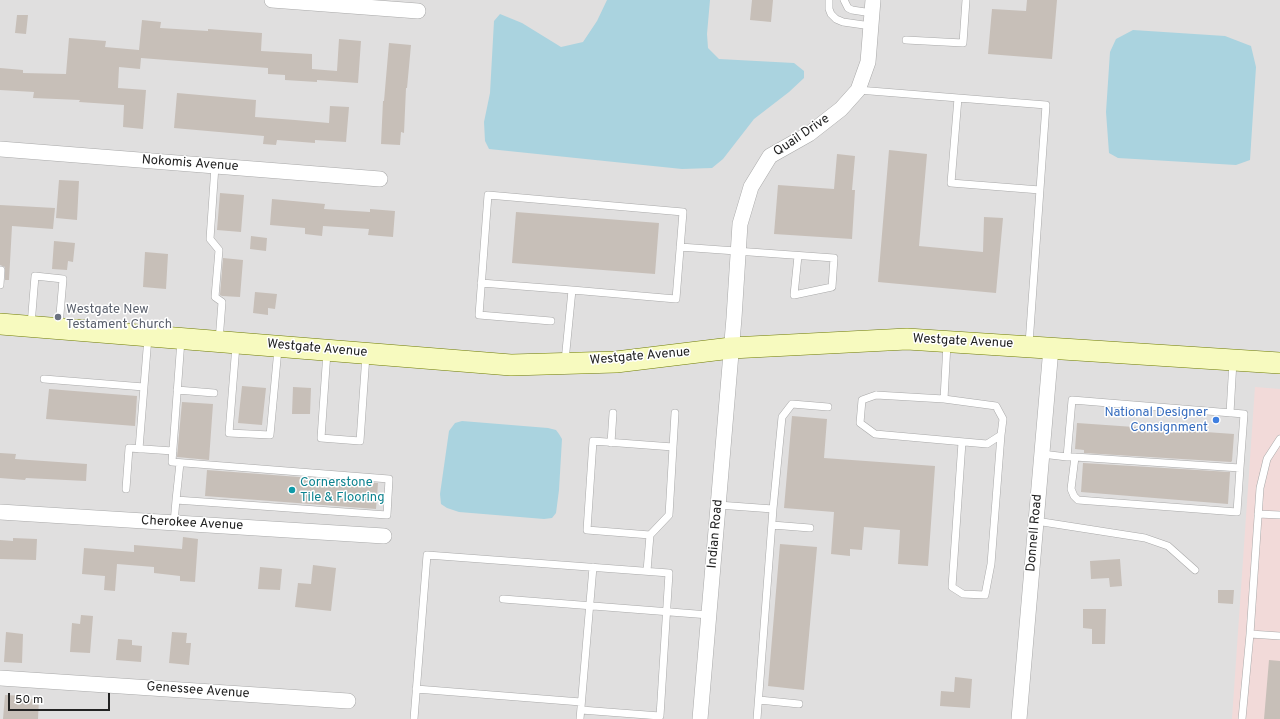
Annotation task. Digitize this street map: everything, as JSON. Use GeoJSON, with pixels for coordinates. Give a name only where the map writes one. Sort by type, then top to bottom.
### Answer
{"type":"FeatureCollection","features":[{"type":"Feature","properties":{"kind":"street"},"geometry":{"type":"LineString","coordinates":[[272,0],[418,11]]}},
{"type":"Feature","properties":{"kind":"street","name":"Quail Drive"},"geometry":{"type":"LineString","coordinates":[[731,348],[740,224],[751,187],[770,156],[809,134],[841,109],[858,90],[868,62],[872,13]]}},
{"type":"Feature","properties":{"kind":"street","name":"Nokomis Avenue"},"geometry":{"type":"LineString","coordinates":[[0,149],[380,179]]}},
{"type":"Feature","properties":{"kind":"street","name":"Westgate Avenue"},"geometry":{"type":"LineString","coordinates":[[0,324],[511,365],[616,362],[731,348],[907,339],[1280,363]]}},
{"type":"Feature","properties":{"kind":"street","name":"Indian Road"},"geometry":{"type":"LineString","coordinates":[[700,719],[731,348]]}},
{"type":"Feature","properties":{"kind":"street","name":"Donnell Road"},"geometry":{"type":"LineString","coordinates":[[1019,719],[1051,348]]}},
{"type":"Feature","properties":{"kind":"street","name":"Cherokee Avenue"},"geometry":{"type":"LineString","coordinates":[[0,512],[384,536]]}},
{"type":"Feature","properties":{"kind":"street","name":"Genessee Avenue"},"geometry":{"type":"LineString","coordinates":[[0,678],[348,701]]}},
{"type":"Feature","properties":{"kind":"lane"},"geometry":{"type":"LineString","coordinates":[[829,0],[831,14],[836,19],[843,22],[872,13]]}},
{"type":"Feature","properties":{"kind":"lane"},"geometry":{"type":"LineString","coordinates":[[844,0],[848,8],[856,12],[872,13]]}},
{"type":"Feature","properties":{"kind":"lane"},"geometry":{"type":"LineString","coordinates":[[906,40],[963,43],[966,0]]}},
{"type":"Feature","properties":{"kind":"lane"},"geometry":{"type":"LineString","coordinates":[[858,90],[1046,105],[1029,346]]}},
{"type":"Feature","properties":{"kind":"lane"},"geometry":{"type":"LineString","coordinates":[[958,98],[951,183],[1040,190]]}},
{"type":"Feature","properties":{"kind":"lane"},"geometry":{"type":"LineString","coordinates":[[215,166],[210,239],[219,250],[215,297],[222,302],[227,342],[229,432],[270,435],[278,346]]}},
{"type":"Feature","properties":{"kind":"lane"},"geometry":{"type":"LineString","coordinates":[[481,283],[676,299],[682,212],[488,195],[481,283],[479,315],[551,321]]}},
{"type":"Feature","properties":{"kind":"lane"},"geometry":{"type":"LineString","coordinates":[[680,247],[834,258],[832,287],[794,294],[798,256]]}},
{"type":"Feature","properties":{"kind":"lane"},"geometry":{"type":"LineString","coordinates":[[0,270],[0,285]]}},
{"type":"Feature","properties":{"kind":"lane"},"geometry":{"type":"LineString","coordinates":[[30,326],[35,276],[63,278],[58,328]]}},
{"type":"Feature","properties":{"kind":"lane"},"geometry":{"type":"LineString","coordinates":[[565,363],[572,290]]}},
{"type":"Feature","properties":{"kind":"lane"},"geometry":{"type":"LineString","coordinates":[[139,449],[148,335]]}},
{"type":"Feature","properties":{"kind":"lane"},"geometry":{"type":"LineString","coordinates":[[176,500],[387,515],[389,479],[172,462],[181,338]]}},
{"type":"Feature","properties":{"kind":"lane"},"geometry":{"type":"LineString","coordinates":[[944,399],[947,342]]}},
{"type":"Feature","properties":{"kind":"lane"},"geometry":{"type":"LineString","coordinates":[[327,350],[321,438],[360,441],[366,353]]}},
{"type":"Feature","properties":{"kind":"lane"},"geometry":{"type":"LineString","coordinates":[[1230,413],[1233,359]]}},
{"type":"Feature","properties":{"kind":"lane"},"geometry":{"type":"LineString","coordinates":[[44,379],[144,387]]}},
{"type":"Feature","properties":{"kind":"lane"},"geometry":{"type":"LineString","coordinates":[[177,390],[214,393]]}},
{"type":"Feature","properties":{"kind":"lane"},"geometry":{"type":"LineString","coordinates":[[962,442],[952,586],[963,594],[985,594],[991,564],[1003,420],[996,406],[944,399],[876,395],[862,400],[860,423],[875,434],[987,444],[1001,435]]}},
{"type":"Feature","properties":{"kind":"lane"},"geometry":{"type":"LineString","coordinates":[[1072,400],[1230,413],[1244,414],[1237,512],[1078,500],[1074,496],[1071,489],[1072,400]]}},
{"type":"Feature","properties":{"kind":"lane"},"geometry":{"type":"LineString","coordinates":[[757,719],[773,509],[782,417],[792,404],[828,407]]}},
{"type":"Feature","properties":{"kind":"lane"},"geometry":{"type":"LineString","coordinates":[[611,443],[613,413]]}},
{"type":"Feature","properties":{"kind":"lane"},"geometry":{"type":"LineString","coordinates":[[647,571],[650,535],[669,515],[675,413]]}},
{"type":"Feature","properties":{"kind":"lane"},"geometry":{"type":"LineString","coordinates":[[1242,719],[1250,634],[1260,488],[1267,459],[1280,439]]}},
{"type":"Feature","properties":{"kind":"lane"},"geometry":{"type":"LineString","coordinates":[[650,535],[587,530],[593,441],[673,447]]}},
{"type":"Feature","properties":{"kind":"lane"},"geometry":{"type":"LineString","coordinates":[[126,489],[129,448],[173,452]]}},
{"type":"Feature","properties":{"kind":"lane"},"geometry":{"type":"LineString","coordinates":[[1042,454],[1240,468]]}},
{"type":"Feature","properties":{"kind":"lane"},"geometry":{"type":"LineString","coordinates":[[174,523],[180,463]]}},
{"type":"Feature","properties":{"kind":"lane"},"geometry":{"type":"LineString","coordinates":[[718,505],[773,509]]}},
{"type":"Feature","properties":{"kind":"lane"},"geometry":{"type":"LineString","coordinates":[[1258,514],[1280,515]]}},
{"type":"Feature","properties":{"kind":"lane"},"geometry":{"type":"LineString","coordinates":[[1036,522],[1145,538],[1168,546],[1196,570]]}},
{"type":"Feature","properties":{"kind":"lane"},"geometry":{"type":"LineString","coordinates":[[772,526],[810,528]]}},
{"type":"Feature","properties":{"kind":"lane"},"geometry":{"type":"LineString","coordinates":[[414,719],[427,555],[669,573],[660,716],[581,710]]}},
{"type":"Feature","properties":{"kind":"lane"},"geometry":{"type":"LineString","coordinates":[[580,719],[593,567]]}},
{"type":"Feature","properties":{"kind":"lane"},"geometry":{"type":"LineString","coordinates":[[503,599],[709,615]]}},
{"type":"Feature","properties":{"kind":"lane"},"geometry":{"type":"LineString","coordinates":[[1250,634],[1280,636]]}},
{"type":"Feature","properties":{"kind":"lane"},"geometry":{"type":"LineString","coordinates":[[416,689],[581,702]]}},
{"type":"Feature","properties":{"kind":"lane"},"geometry":{"type":"LineString","coordinates":[[759,700],[799,704]]}},
{"type":"Feature","properties":{"kind":"shaded area"},"geometry":{"type":"Polygon","coordinates":[[[0,0],[1280,0],[1280,719],[0,719],[0,0]]]}},
{"type":"Feature","properties":{"kind":"shaded area"},"geometry":{"type":"Polygon","coordinates":[[[1255,387],[1280,389],[1280,719],[1232,719],[1255,387]]]}},
{"type":"Feature","properties":{"kind":"water"},"geometry":{"type":"Polygon","coordinates":[[[607,0],[710,0],[707,34],[708,48],[719,59],[794,63],[804,71],[804,78],[789,92],[754,119],[723,159],[712,168],[682,169],[489,149],[485,141],[484,122],[490,93],[494,21],[500,14],[522,23],[561,47],[583,42],[597,21],[607,0]]]}},
{"type":"Feature","properties":{"kind":"water"},"geometry":{"type":"Polygon","coordinates":[[[1133,30],[1225,36],[1251,46],[1256,67],[1250,160],[1236,165],[1118,158],[1109,153],[1106,112],[1110,52],[1116,39],[1133,30]]]}},
{"type":"Feature","properties":{"kind":"water"},"geometry":{"type":"Polygon","coordinates":[[[462,421],[548,428],[556,430],[562,439],[559,490],[556,513],[552,518],[544,519],[459,512],[447,508],[441,504],[440,494],[449,431],[455,423],[462,421]]]}},
{"type":"Feature","properties":{"kind":"building"},"geometry":{"type":"Polygon","coordinates":[[[752,0],[773,0],[771,22],[750,20],[752,0]]]}},
{"type":"Feature","properties":{"kind":"building"},"geometry":{"type":"Polygon","coordinates":[[[1027,0],[1057,0],[1052,59],[988,54],[992,9],[1026,11],[1027,0]]]}},
{"type":"Feature","properties":{"kind":"building"},"geometry":{"type":"Polygon","coordinates":[[[17,15],[28,15],[26,34],[15,33],[17,15]]]}},
{"type":"Feature","properties":{"kind":"building"},"geometry":{"type":"Polygon","coordinates":[[[142,20],[161,22],[160,28],[208,31],[208,29],[262,33],[261,51],[312,54],[312,69],[337,71],[339,39],[361,41],[358,83],[317,80],[317,82],[285,80],[285,75],[268,74],[268,68],[141,58],[140,69],[119,67],[118,88],[146,90],[143,129],[123,127],[124,105],[79,102],[80,100],[33,98],[34,92],[0,90],[0,68],[23,70],[23,73],[66,74],[69,38],[106,41],[105,47],[139,50],[142,20]]]}},
{"type":"Feature","properties":{"kind":"building"},"geometry":{"type":"Polygon","coordinates":[[[389,43],[411,45],[406,88],[404,133],[401,132],[400,145],[381,144],[383,101],[389,43]]]}},
{"type":"Feature","properties":{"kind":"building"},"geometry":{"type":"Polygon","coordinates":[[[177,93],[256,100],[255,117],[329,123],[330,106],[349,107],[346,142],[315,140],[315,143],[277,140],[276,145],[263,144],[264,136],[174,128],[177,93]]]}},
{"type":"Feature","properties":{"kind":"building"},"geometry":{"type":"Polygon","coordinates":[[[889,150],[927,154],[919,246],[983,252],[984,217],[1003,218],[996,293],[878,282],[889,150]]]}},
{"type":"Feature","properties":{"kind":"building"},"geometry":{"type":"Polygon","coordinates":[[[837,154],[855,156],[852,190],[855,190],[852,239],[774,234],[778,185],[834,189],[837,154]]]}},
{"type":"Feature","properties":{"kind":"building"},"geometry":{"type":"Polygon","coordinates":[[[59,180],[79,181],[77,220],[56,218],[59,180]]]}},
{"type":"Feature","properties":{"kind":"building"},"geometry":{"type":"Polygon","coordinates":[[[220,193],[244,195],[241,232],[217,230],[220,193]]]}},
{"type":"Feature","properties":{"kind":"building"},"geometry":{"type":"Polygon","coordinates":[[[272,199],[325,204],[324,209],[370,212],[370,209],[395,211],[393,237],[368,235],[369,229],[323,226],[322,236],[305,234],[305,228],[270,225],[272,199]]]}},
{"type":"Feature","properties":{"kind":"building"},"geometry":{"type":"Polygon","coordinates":[[[0,205],[55,208],[53,229],[12,226],[9,280],[5,280],[5,267],[0,265],[0,205]]]}},
{"type":"Feature","properties":{"kind":"building"},"geometry":{"type":"Polygon","coordinates":[[[516,212],[659,223],[655,274],[512,263],[516,212]]]}},
{"type":"Feature","properties":{"kind":"building"},"geometry":{"type":"Polygon","coordinates":[[[251,236],[267,238],[266,251],[250,249],[251,236]]]}},
{"type":"Feature","properties":{"kind":"building"},"geometry":{"type":"Polygon","coordinates":[[[54,241],[75,243],[73,262],[68,261],[67,270],[52,269],[54,241]]]}},
{"type":"Feature","properties":{"kind":"building"},"geometry":{"type":"Polygon","coordinates":[[[145,252],[168,254],[166,289],[143,287],[145,252]]]}},
{"type":"Feature","properties":{"kind":"building"},"geometry":{"type":"Polygon","coordinates":[[[223,258],[243,260],[240,297],[220,295],[223,258]]]}},
{"type":"Feature","properties":{"kind":"building"},"geometry":{"type":"Polygon","coordinates":[[[255,292],[277,294],[275,309],[268,308],[268,315],[253,313],[255,292]]]}},
{"type":"Feature","properties":{"kind":"building"},"geometry":{"type":"Polygon","coordinates":[[[242,386],[266,388],[262,425],[238,423],[242,386]]]}},
{"type":"Feature","properties":{"kind":"building"},"geometry":{"type":"Polygon","coordinates":[[[293,387],[311,388],[310,414],[292,414],[293,387]]]}},
{"type":"Feature","properties":{"kind":"building"},"geometry":{"type":"Polygon","coordinates":[[[49,389],[137,396],[135,426],[46,419],[49,389]]]}},
{"type":"Feature","properties":{"kind":"building"},"geometry":{"type":"Polygon","coordinates":[[[182,402],[213,404],[209,460],[177,457],[182,402]]]}},
{"type":"Feature","properties":{"kind":"building"},"geometry":{"type":"Polygon","coordinates":[[[792,416],[827,419],[824,458],[935,466],[928,566],[898,564],[900,530],[864,527],[862,550],[850,549],[850,556],[831,554],[834,512],[784,508],[792,416]]]}},
{"type":"Feature","properties":{"kind":"building"},"geometry":{"type":"Polygon","coordinates":[[[1077,423],[1234,434],[1232,461],[1084,453],[1084,450],[1075,449],[1077,423]]]}},
{"type":"Feature","properties":{"kind":"building"},"geometry":{"type":"Polygon","coordinates":[[[0,453],[16,454],[15,459],[87,464],[86,481],[0,478],[0,453]]]}},
{"type":"Feature","properties":{"kind":"building"},"geometry":{"type":"Polygon","coordinates":[[[1083,463],[1230,472],[1228,504],[1081,492],[1083,463]]]}},
{"type":"Feature","properties":{"kind":"building","name":"Cornerstone Tile & Flooring"},"geometry":{"type":"Polygon","coordinates":[[[207,470],[378,483],[376,509],[205,496],[207,470]]]}},
{"type":"Feature","properties":{"kind":"building"},"geometry":{"type":"Polygon","coordinates":[[[183,537],[198,539],[195,582],[180,581],[180,576],[154,573],[154,567],[117,564],[115,591],[104,590],[105,576],[82,574],[84,548],[134,552],[134,545],[182,549],[183,537]]]}},
{"type":"Feature","properties":{"kind":"building"},"geometry":{"type":"Polygon","coordinates":[[[13,538],[37,539],[36,560],[0,559],[0,540],[13,541],[13,538]]]}},
{"type":"Feature","properties":{"kind":"building"},"geometry":{"type":"Polygon","coordinates":[[[780,544],[817,547],[804,690],[768,686],[780,544]]]}},
{"type":"Feature","properties":{"kind":"building"},"geometry":{"type":"Polygon","coordinates":[[[1120,559],[1122,586],[1110,587],[1109,578],[1091,579],[1090,561],[1120,559]]]}},
{"type":"Feature","properties":{"kind":"building"},"geometry":{"type":"Polygon","coordinates":[[[313,565],[336,568],[331,611],[295,607],[298,583],[311,584],[313,565]]]}},
{"type":"Feature","properties":{"kind":"building"},"geometry":{"type":"Polygon","coordinates":[[[260,567],[282,569],[280,590],[258,589],[260,567]]]}},
{"type":"Feature","properties":{"kind":"building"},"geometry":{"type":"Polygon","coordinates":[[[1218,590],[1234,590],[1233,604],[1218,603],[1218,590]]]}},
{"type":"Feature","properties":{"kind":"building"},"geometry":{"type":"Polygon","coordinates":[[[1083,609],[1106,609],[1105,644],[1092,644],[1092,629],[1083,628],[1083,609]]]}},
{"type":"Feature","properties":{"kind":"building"},"geometry":{"type":"Polygon","coordinates":[[[81,615],[93,616],[90,653],[70,652],[72,623],[80,624],[81,615]]]}},
{"type":"Feature","properties":{"kind":"building"},"geometry":{"type":"Polygon","coordinates":[[[6,632],[23,634],[22,663],[4,662],[6,632]]]}},
{"type":"Feature","properties":{"kind":"building"},"geometry":{"type":"Polygon","coordinates":[[[172,632],[187,633],[186,643],[191,643],[189,665],[169,663],[172,632]]]}},
{"type":"Feature","properties":{"kind":"building"},"geometry":{"type":"Polygon","coordinates":[[[118,639],[132,640],[132,645],[142,646],[141,662],[116,660],[118,639]]]}},
{"type":"Feature","properties":{"kind":"building"},"geometry":{"type":"Polygon","coordinates":[[[1269,660],[1280,661],[1280,719],[1264,719],[1269,660]]]}},
{"type":"Feature","properties":{"kind":"building"},"geometry":{"type":"Polygon","coordinates":[[[955,677],[972,679],[970,708],[940,706],[941,691],[954,692],[955,677]]]}},
{"type":"Feature","properties":{"kind":"building"},"geometry":{"type":"Polygon","coordinates":[[[5,695],[27,696],[27,699],[39,699],[38,719],[3,719],[5,695]]]}},
{"type":"Feature","properties":{"kind":"place","name":"Westgate New Testament Church"},"geometry":{"type":"Point","coordinates":[58,317]}},
{"type":"Feature","properties":{"kind":"place","name":"National Designer Consignment"},"geometry":{"type":"Point","coordinates":[1216,420]}},
{"type":"Feature","properties":{"kind":"place","name":"Cornerstone Tile & Flooring"},"geometry":{"type":"Point","coordinates":[292,490]}}]}
